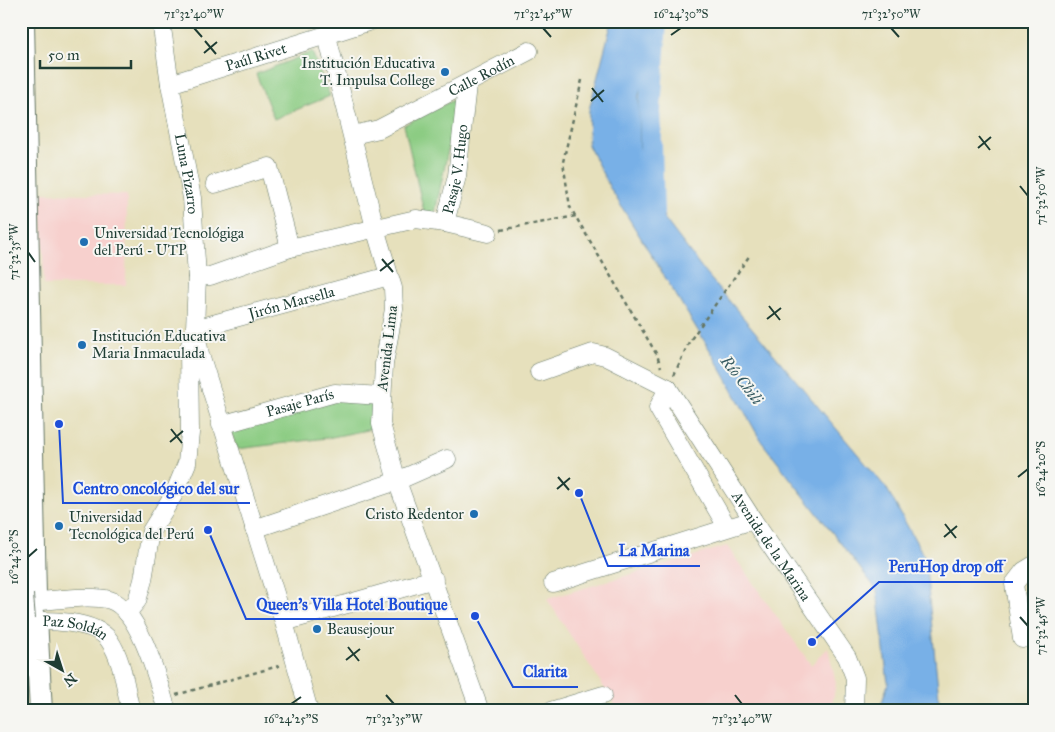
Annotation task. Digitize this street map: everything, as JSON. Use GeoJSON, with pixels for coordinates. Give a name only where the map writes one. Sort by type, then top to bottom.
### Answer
{"type":"FeatureCollection","features":[{"type":"Feature","properties":{"kind":"main road"},"geometry":{"type":"LineString","coordinates":[[24,21],[28,711]]}},
{"type":"Feature","properties":{"kind":"main road"},"geometry":{"type":"LineString","coordinates":[[27,606],[41,711]]}},
{"type":"Feature","properties":{"kind":"street","name":"Luna Pizarro"},"geometry":{"type":"LineString","coordinates":[[161,21],[170,84],[192,198],[197,278],[194,328]]}},
{"type":"Feature","properties":{"kind":"street","name":"Paúl Rivet"},"geometry":{"type":"LineString","coordinates":[[170,84],[371,21]]}},
{"type":"Feature","properties":{"kind":"street","name":"Avenida Lima"},"geometry":{"type":"LineString","coordinates":[[327,36],[375,228],[389,276],[394,309],[384,364],[381,396],[382,424],[397,481],[434,579],[480,711]]}},
{"type":"Feature","properties":{"kind":"street","name":"Calle Rodín"},"geometry":{"type":"LineString","coordinates":[[353,136],[379,129],[467,85],[529,51]]}},
{"type":"Feature","properties":{"kind":"street","name":"Pasaje V. Hugo"},"geometry":{"type":"LineString","coordinates":[[445,223],[457,176],[467,85]]}},
{"type":"Feature","properties":{"kind":"street"},"geometry":{"type":"LineString","coordinates":[[215,184],[269,167],[290,248]]}},
{"type":"Feature","properties":{"kind":"street","name":"Pasaje V. Hugo"},"geometry":{"type":"LineString","coordinates":[[197,278],[210,276],[290,248],[416,219],[492,232]]}},
{"type":"Feature","properties":{"kind":"street","name":"Jirón Marsella"},"geometry":{"type":"LineString","coordinates":[[194,328],[389,276]]}},
{"type":"Feature","properties":{"kind":"street"},"geometry":{"type":"LineString","coordinates":[[194,328],[221,425],[284,622],[309,711]]}},
{"type":"Feature","properties":{"kind":"street"},"geometry":{"type":"LineString","coordinates":[[128,613],[137,602],[142,585],[151,531],[174,494],[187,463],[190,443],[189,348],[194,328]]}},
{"type":"Feature","properties":{"kind":"street"},"geometry":{"type":"LineString","coordinates":[[539,372],[593,353],[605,356],[668,388],[658,408],[727,527]]}},
{"type":"Feature","properties":{"kind":"street","name":"Avenida de la Marina"},"geometry":{"type":"LineString","coordinates":[[668,388],[753,520],[847,657],[855,678],[854,711]]}},
{"type":"Feature","properties":{"kind":"street","name":"Pasaje París"},"geometry":{"type":"LineString","coordinates":[[221,425],[335,393],[381,396]]}},
{"type":"Feature","properties":{"kind":"street"},"geometry":{"type":"LineString","coordinates":[[254,529],[397,481],[447,458]]}},
{"type":"Feature","properties":{"kind":"street"},"geometry":{"type":"LineString","coordinates":[[554,583],[753,520]]}},
{"type":"Feature","properties":{"kind":"street"},"geometry":{"type":"LineString","coordinates":[[1022,639],[1014,584],[1024,571],[1034,565]]}},
{"type":"Feature","properties":{"kind":"street"},"geometry":{"type":"LineString","coordinates":[[284,622],[434,579]]}},
{"type":"Feature","properties":{"kind":"street"},"geometry":{"type":"LineString","coordinates":[[27,606],[88,599],[110,600],[121,605],[128,613],[142,638],[166,704]]}},
{"type":"Feature","properties":{"kind":"street","name":"Paz Soldán"},"geometry":{"type":"LineString","coordinates":[[27,606],[83,625],[100,632],[108,638],[117,655],[131,711]]}},
{"type":"Feature","properties":{"kind":"street"},"geometry":{"type":"LineString","coordinates":[[550,711],[569,709],[603,695]]}},
{"type":"Feature","properties":{"kind":"path"},"geometry":{"type":"LineString","coordinates":[[582,80],[563,162],[570,207],[657,355],[668,388]]}},
{"type":"Feature","properties":{"kind":"path"},"geometry":{"type":"LineString","coordinates":[[492,232],[576,216]]}},
{"type":"Feature","properties":{"kind":"path"},"geometry":{"type":"LineString","coordinates":[[676,369],[689,342],[750,255]]}},
{"type":"Feature","properties":{"kind":"path"},"geometry":{"type":"LineString","coordinates":[[166,704],[295,661]]}},
{"type":"Feature","properties":{"kind":"shaded area","name":"Universidad Tecnológiga del Perú - UTP"},"geometry":{"type":"Polygon","coordinates":[[[41,193],[127,195],[126,285],[44,285],[41,193]]]}},
{"type":"Feature","properties":{"kind":"shaded area"},"geometry":{"type":"Polygon","coordinates":[[[727,546],[811,665],[828,648],[836,683],[831,711],[619,711],[547,599],[727,546]]]}},
{"type":"Feature","properties":{"kind":"green space"},"geometry":{"type":"Polygon","coordinates":[[[312,52],[330,96],[274,119],[256,74],[312,52]]]}},
{"type":"Feature","properties":{"kind":"green space"},"geometry":{"type":"Polygon","coordinates":[[[459,97],[435,213],[424,212],[404,125],[459,97]]]}},
{"type":"Feature","properties":{"kind":"green space"},"geometry":{"type":"Polygon","coordinates":[[[338,400],[368,401],[373,406],[372,429],[327,438],[237,449],[229,427],[338,400]]]}},
{"type":"Feature","properties":{"kind":"water"},"geometry":{"type":"Polygon","coordinates":[[[612,21],[664,21],[639,95],[640,147],[664,218],[705,272],[887,489],[925,558],[939,698],[935,711],[879,711],[888,684],[877,590],[761,441],[713,355],[610,188],[588,145],[589,110],[612,21]]]}},
{"type":"Feature","properties":{"kind":"waterway","name":"Río Chili"},"geometry":{"type":"LineString","coordinates":[[653,212],[650,110],[656,21]]}},
{"type":"Feature","properties":{"kind":"place","name":"Institución Educativa T. Impulsa College"},"geometry":{"type":"Point","coordinates":[445,72]}},
{"type":"Feature","properties":{"kind":"place","name":"Universidad Tecnológiga del Perú - UTP"},"geometry":{"type":"Point","coordinates":[84,242]}},
{"type":"Feature","properties":{"kind":"place","name":"Institución Educativa Maria Inmaculada"},"geometry":{"type":"Point","coordinates":[82,345]}},
{"type":"Feature","properties":{"kind":"place","name":"Centro oncológico del sur"},"geometry":{"type":"Point","coordinates":[59,424]}},
{"type":"Feature","properties":{"kind":"place","name":"La Marina"},"geometry":{"type":"Point","coordinates":[579,493]}},
{"type":"Feature","properties":{"kind":"place","name":"Cristo Redentor"},"geometry":{"type":"Point","coordinates":[474,514]}},
{"type":"Feature","properties":{"kind":"place","name":"Universidad Tecnológica del Perú"},"geometry":{"type":"Point","coordinates":[59,526]}},
{"type":"Feature","properties":{"kind":"place","name":"Queen's Villa Hotel Boutique"},"geometry":{"type":"Point","coordinates":[208,530]}},
{"type":"Feature","properties":{"kind":"place","name":"Clarita"},"geometry":{"type":"Point","coordinates":[475,616]}},
{"type":"Feature","properties":{"kind":"place","name":"Beausejour"},"geometry":{"type":"Point","coordinates":[317,629]}},
{"type":"Feature","properties":{"kind":"place","name":"PeruHop drop off"},"geometry":{"type":"Point","coordinates":[812,642]}}]}
